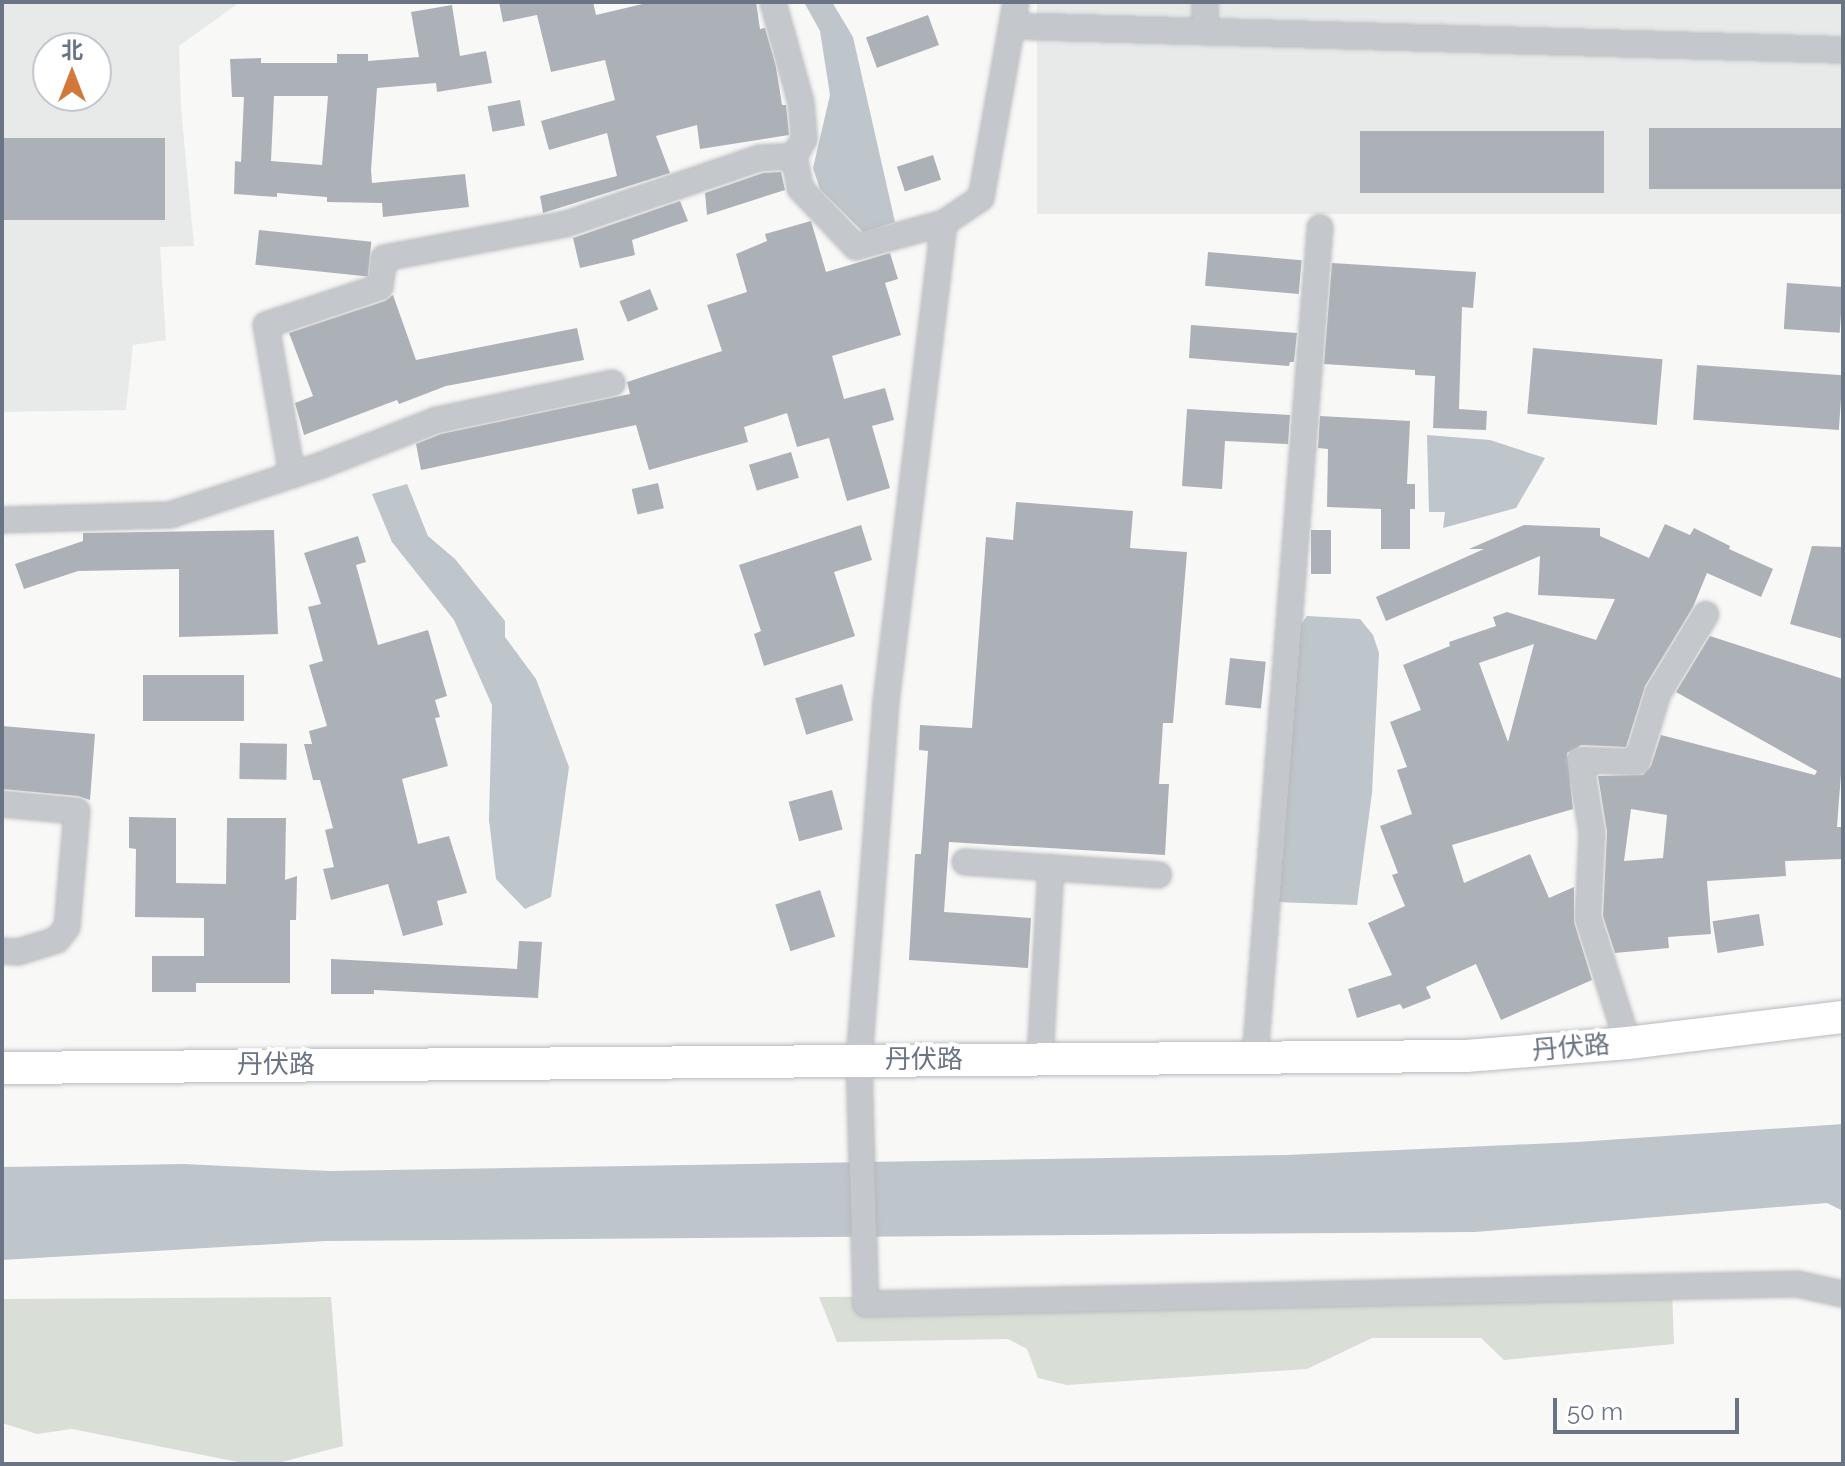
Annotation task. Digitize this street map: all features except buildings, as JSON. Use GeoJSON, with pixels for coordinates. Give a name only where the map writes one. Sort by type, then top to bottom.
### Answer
{"type":"FeatureCollection","features":[{"type":"Feature","properties":{"kind":"main road","name":"丹伏路"},"geometry":{"type":"LineString","coordinates":[[2,1068],[1466,1056],[1628,1043],[1843,1017]]}},
{"type":"Feature","properties":{"kind":"street"},"geometry":{"type":"LineString","coordinates":[[773,2],[801,102],[804,139],[794,156],[800,188],[856,247],[944,223],[981,198],[1014,14],[1205,32],[1843,50]]}},
{"type":"Feature","properties":{"kind":"street"},"geometry":{"type":"LineString","coordinates":[[1205,2],[1205,32]]}},
{"type":"Feature","properties":{"kind":"street"},"geometry":{"type":"LineString","coordinates":[[292,475],[266,325],[380,287],[384,258],[566,224],[760,158],[794,156]]}},
{"type":"Feature","properties":{"kind":"street"},"geometry":{"type":"LineString","coordinates":[[944,223],[886,703],[859,1060],[866,1304],[1797,1284],[1843,1294]]}},
{"type":"Feature","properties":{"kind":"street"},"geometry":{"type":"LineString","coordinates":[[1255,1058],[1320,228]]}},
{"type":"Feature","properties":{"kind":"street"},"geometry":{"type":"LineString","coordinates":[[2,520],[170,515],[292,475],[437,420],[612,383]]}},
{"type":"Feature","properties":{"kind":"street"},"geometry":{"type":"LineString","coordinates":[[1628,1043],[1588,918],[1592,832],[1580,760],[1637,762],[1658,693],[1706,614]]}},
{"type":"Feature","properties":{"kind":"street"},"geometry":{"type":"LineString","coordinates":[[2,804],[77,811],[67,927],[57,940],[18,952],[2,951]]}},
{"type":"Feature","properties":{"kind":"street"},"geometry":{"type":"LineString","coordinates":[[965,862],[1159,875]]}},
{"type":"Feature","properties":{"kind":"street"},"geometry":{"type":"LineString","coordinates":[[1040,1059],[1051,867]]}},
{"type":"Feature","properties":{"kind":"shaded area"},"geometry":{"type":"Polygon","coordinates":[[[2,2],[240,2],[179,46],[181,108],[194,246],[160,247],[166,340],[133,345],[126,410],[2,412],[2,2]]]}},
{"type":"Feature","properties":{"kind":"shaded area"},"geometry":{"type":"Polygon","coordinates":[[[804,2],[832,2],[853,37],[895,222],[863,232],[820,189],[813,168],[830,95],[820,31],[804,2]]]}},
{"type":"Feature","properties":{"kind":"shaded area"},"geometry":{"type":"Polygon","coordinates":[[[1037,2],[1843,2],[1843,214],[1037,214],[1037,2]]]}},
{"type":"Feature","properties":{"kind":"shaded area"},"geometry":{"type":"Polygon","coordinates":[[[1427,435],[1490,440],[1545,458],[1516,508],[1443,528],[1445,512],[1429,512],[1427,435]]]}},
{"type":"Feature","properties":{"kind":"shaded area"},"geometry":{"type":"Polygon","coordinates":[[[407,484],[428,536],[455,559],[505,621],[505,637],[536,679],[569,767],[551,897],[525,909],[496,879],[489,820],[492,705],[454,620],[392,542],[372,494],[407,484]]]}},
{"type":"Feature","properties":{"kind":"shaded area"},"geometry":{"type":"Polygon","coordinates":[[[1307,616],[1360,619],[1373,635],[1379,653],[1372,793],[1357,905],[1277,902],[1299,627],[1307,616]]]}},
{"type":"Feature","properties":{"kind":"shaded area"},"geometry":{"type":"Polygon","coordinates":[[[1843,1124],[1843,1211],[1827,1203],[1475,1232],[326,1241],[2,1260],[2,1167],[184,1164],[329,1171],[1287,1155],[1577,1142],[1843,1124]]]}},
{"type":"Feature","properties":{"kind":"shaded area"},"geometry":{"type":"Polygon","coordinates":[[[1672,1290],[1674,1344],[1504,1360],[1481,1338],[1372,1338],[1307,1369],[1067,1385],[1038,1378],[1027,1349],[1008,1339],[837,1342],[819,1297],[1672,1290]]]}},
{"type":"Feature","properties":{"kind":"shaded area"},"geometry":{"type":"Polygon","coordinates":[[[331,1297],[343,1446],[274,1464],[248,1464],[72,1429],[37,1434],[2,1423],[2,1299],[331,1297]]]}}]}
